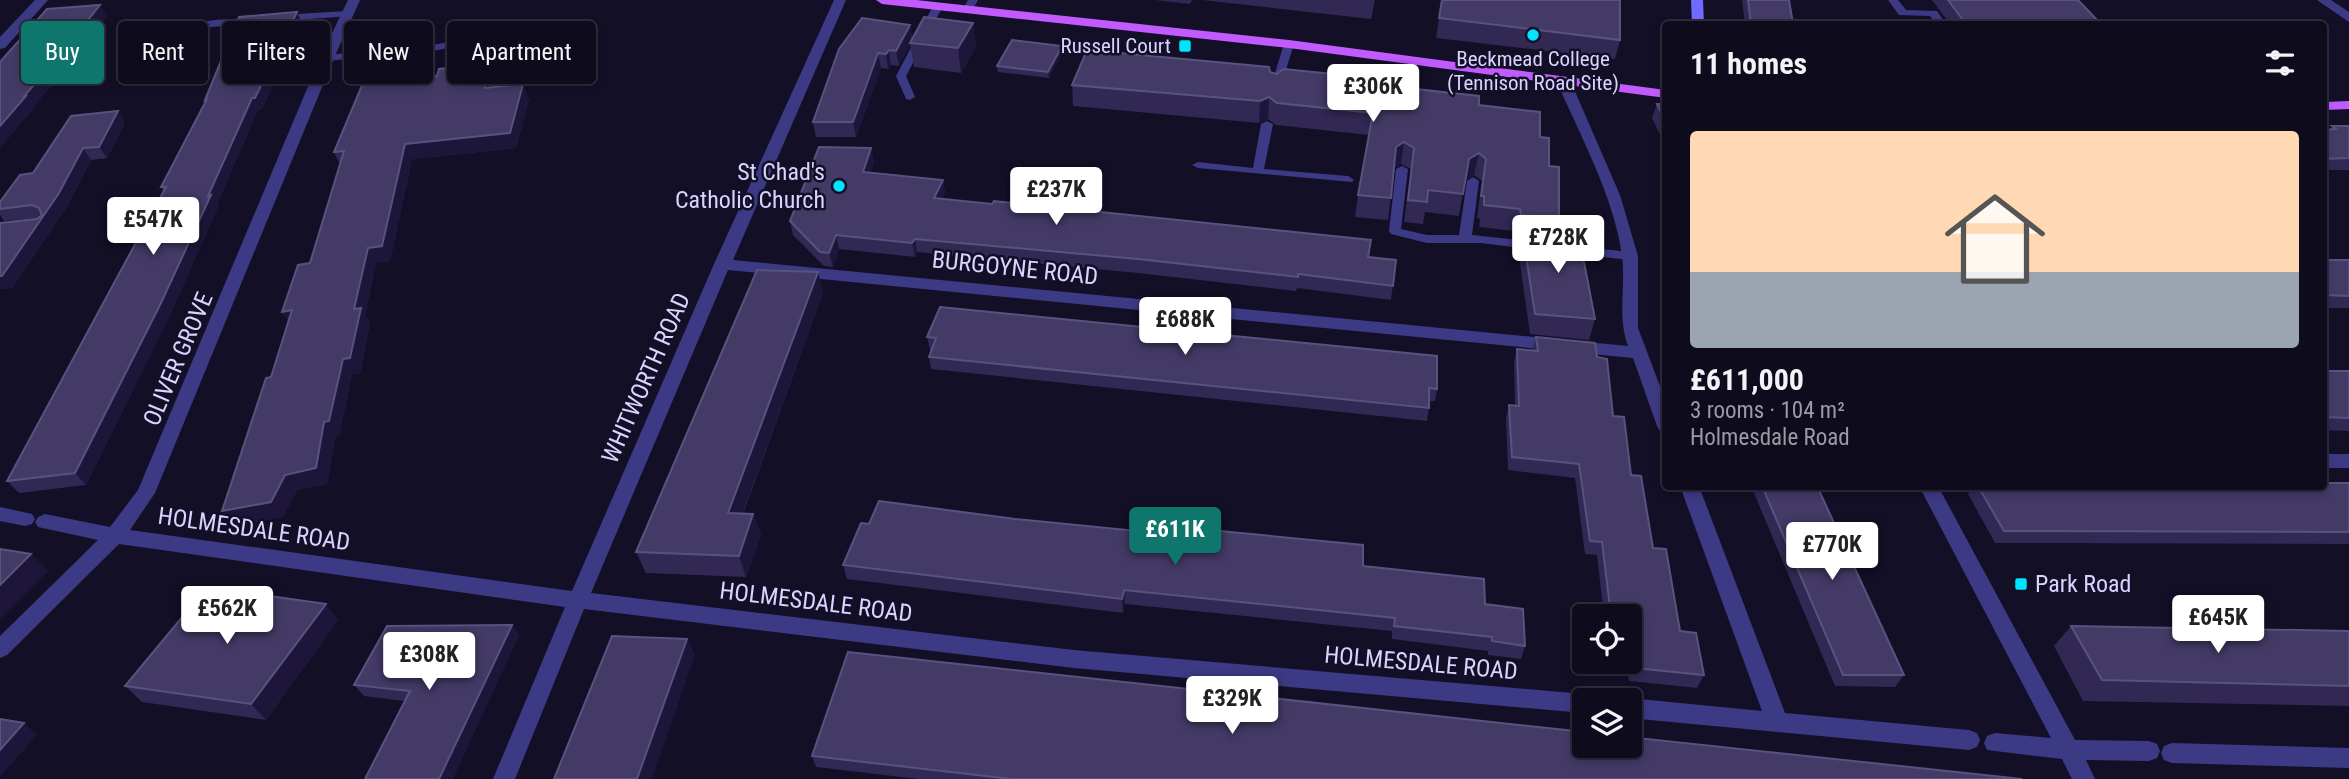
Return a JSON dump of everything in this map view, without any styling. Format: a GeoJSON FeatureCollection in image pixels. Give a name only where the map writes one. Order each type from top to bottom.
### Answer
{"type":"FeatureCollection","features":[{"type":"Feature","properties":{"kind":"main road"},"geometry":{"type":"LineString","coordinates":[[882,0],[922,2],[938,6],[971,5],[1662,93]]}},
{"type":"Feature","properties":{"kind":"main road"},"geometry":{"type":"LineString","coordinates":[[2327,106],[2349,105]]}},
{"type":"Feature","properties":{"kind":"street"},"geometry":{"type":"LineString","coordinates":[[0,45],[42,0]]}},
{"type":"Feature","properties":{"kind":"street","name":"WHITWORTH ROAD"},"geometry":{"type":"LineString","coordinates":[[504,779],[722,264],[840,0]]}},
{"type":"Feature","properties":{"kind":"street"},"geometry":{"type":"LineString","coordinates":[[1696,0],[1698,21]]}},
{"type":"Feature","properties":{"kind":"street"},"geometry":{"type":"LineString","coordinates":[[2323,0],[2349,18]]}},
{"type":"Feature","properties":{"kind":"street","name":"OLIVER GROVE"},"geometry":{"type":"LineString","coordinates":[[330,51],[350,7]]}},
{"type":"Feature","properties":{"kind":"street"},"geometry":{"type":"LineString","coordinates":[[1563,80],[1613,195],[1630,256],[1628,316],[1638,353],[1662,416]]}},
{"type":"Feature","properties":{"kind":"street","name":"OLIVER GROVE"},"geometry":{"type":"LineString","coordinates":[[0,649],[115,536],[146,493],[316,84]]}},
{"type":"Feature","properties":{"kind":"street","name":"BURGOYNE ROAD"},"geometry":{"type":"LineString","coordinates":[[722,264],[1638,353]]}},
{"type":"Feature","properties":{"kind":"street"},"geometry":{"type":"LineString","coordinates":[[2327,461],[2349,461]]}},
{"type":"Feature","properties":{"kind":"street"},"geometry":{"type":"LineString","coordinates":[[1690,490],[1777,722]]}},
{"type":"Feature","properties":{"kind":"street"},"geometry":{"type":"LineString","coordinates":[[1930,490],[2084,779]]}},
{"type":"Feature","properties":{"kind":"street","name":"HOLMESDALE ROAD"},"geometry":{"type":"LineString","coordinates":[[0,514],[115,536],[578,600],[1074,659],[1572,703]]}},
{"type":"Feature","properties":{"kind":"street"},"geometry":{"type":"LineString","coordinates":[[1642,709],[1969,740]]}},
{"type":"Feature","properties":{"kind":"street"},"geometry":{"type":"LineString","coordinates":[[1995,743],[2068,750],[2149,751]]}},
{"type":"Feature","properties":{"kind":"street"},"geometry":{"type":"LineString","coordinates":[[2172,752],[2349,758]]}},
{"type":"Feature","properties":{"kind":"lane"},"geometry":{"type":"LineString","coordinates":[[1893,0],[1903,13],[1933,13],[1939,21]]}},
{"type":"Feature","properties":{"kind":"lane"},"geometry":{"type":"LineString","coordinates":[[910,97],[901,76],[938,6]]}},
{"type":"Feature","properties":{"kind":"lane"},"geometry":{"type":"LineString","coordinates":[[208,25],[350,7]]}},
{"type":"Feature","properties":{"kind":"lane"},"geometry":{"type":"LineString","coordinates":[[1275,90],[1289,44]]}},
{"type":"Feature","properties":{"kind":"lane"},"geometry":{"type":"LineString","coordinates":[[330,58],[447,45]]}},
{"type":"Feature","properties":{"kind":"lane"},"geometry":{"type":"LineString","coordinates":[[1258,172],[1266,124]]}},
{"type":"Feature","properties":{"kind":"lane"},"geometry":{"type":"LineString","coordinates":[[1198,164],[1348,180]]}},
{"type":"Feature","properties":{"kind":"lane"},"geometry":{"type":"LineString","coordinates":[[1402,169],[1395,231],[1427,239],[1465,239],[1630,256]]}},
{"type":"Feature","properties":{"kind":"lane"},"geometry":{"type":"LineString","coordinates":[[1465,239],[1473,181]]}},
{"type":"Feature","properties":{"kind":"building"},"geometry":{"type":"Polygon","coordinates":[[[1442,0],[1620,0],[1620,40],[1439,18],[1442,0]]]}},
{"type":"Feature","properties":{"kind":"building"},"geometry":{"type":"Polygon","coordinates":[[[1748,0],[1789,0],[1792,21],[1751,21],[1748,0]]]}},
{"type":"Feature","properties":{"kind":"building"},"geometry":{"type":"Polygon","coordinates":[[[1948,0],[2078,0],[2098,21],[1964,21],[1948,0]]]}},
{"type":"Feature","properties":{"kind":"building"},"geometry":{"type":"Polygon","coordinates":[[[100,5],[87,21],[36,21],[47,9],[100,5]]]}},
{"type":"Feature","properties":{"kind":"building"},"geometry":{"type":"Polygon","coordinates":[[[297,12],[293,21],[237,21],[239,17],[297,12]]]}},
{"type":"Feature","properties":{"kind":"building"},"geometry":{"type":"Polygon","coordinates":[[[924,17],[973,23],[958,48],[910,43],[924,17]]]}},
{"type":"Feature","properties":{"kind":"building"},"geometry":{"type":"Polygon","coordinates":[[[862,18],[910,25],[896,51],[878,53],[853,122],[813,122],[839,49],[862,18]]]}},
{"type":"Feature","properties":{"kind":"building"},"geometry":{"type":"Polygon","coordinates":[[[21,38],[21,84],[35,84],[0,126],[0,62],[21,38]]]}},
{"type":"Feature","properties":{"kind":"building"},"geometry":{"type":"Polygon","coordinates":[[[1012,40],[1062,46],[1048,72],[997,66],[1012,40]]]}},
{"type":"Feature","properties":{"kind":"building"},"geometry":{"type":"Polygon","coordinates":[[[1087,50],[1269,67],[1270,72],[1276,74],[1284,69],[1362,77],[1361,83],[1479,96],[1479,105],[1540,112],[1540,137],[1549,138],[1549,166],[1559,167],[1559,219],[1521,215],[1520,209],[1484,205],[1484,196],[1481,196],[1486,159],[1479,153],[1469,159],[1463,194],[1428,190],[1427,202],[1408,200],[1414,148],[1404,142],[1396,147],[1391,198],[1358,195],[1373,113],[1277,103],[1269,97],[1260,101],[1072,85],[1087,50]]]}},
{"type":"Feature","properties":{"kind":"building"},"geometry":{"type":"Polygon","coordinates":[[[222,58],[222,84],[262,84],[255,98],[252,98],[160,305],[75,473],[7,481],[166,187],[161,187],[207,99],[205,100],[222,58]]]}},
{"type":"Feature","properties":{"kind":"building"},"geometry":{"type":"Polygon","coordinates":[[[447,68],[447,84],[486,84],[485,88],[523,84],[510,133],[405,144],[382,246],[368,248],[354,309],[361,308],[350,358],[343,359],[329,421],[324,422],[316,468],[285,475],[271,502],[222,511],[266,378],[271,377],[292,310],[282,312],[298,265],[310,263],[344,151],[334,152],[363,84],[433,84],[433,76],[437,76],[439,69],[447,68]]]}},
{"type":"Feature","properties":{"kind":"building"},"geometry":{"type":"Polygon","coordinates":[[[118,111],[99,147],[83,148],[59,193],[0,276],[0,223],[37,219],[42,215],[39,208],[32,205],[0,209],[0,202],[20,175],[33,173],[71,116],[118,111]]]}},
{"type":"Feature","properties":{"kind":"building"},"geometry":{"type":"Polygon","coordinates":[[[2332,126],[2349,126],[2349,158],[2327,159],[2327,130],[2336,129],[2332,126]]]}},
{"type":"Feature","properties":{"kind":"building"},"geometry":{"type":"Polygon","coordinates":[[[819,147],[871,148],[863,172],[943,180],[934,198],[992,204],[994,201],[1371,240],[1368,257],[1396,260],[1393,286],[1298,274],[1298,277],[1138,259],[915,239],[912,243],[836,235],[829,253],[820,252],[790,221],[819,147]]]}},
{"type":"Feature","properties":{"kind":"building"},"geometry":{"type":"Polygon","coordinates":[[[1522,230],[1579,236],[1595,319],[1535,314],[1522,230]]]}},
{"type":"Feature","properties":{"kind":"building"},"geometry":{"type":"Polygon","coordinates":[[[2327,260],[2349,260],[2349,296],[2327,295],[2327,260]]]}},
{"type":"Feature","properties":{"kind":"building"},"geometry":{"type":"Polygon","coordinates":[[[757,270],[818,272],[728,513],[753,514],[739,556],[636,552],[757,270]]]}},
{"type":"Feature","properties":{"kind":"building"},"geometry":{"type":"Polygon","coordinates":[[[940,307],[1437,356],[1437,389],[1429,388],[1429,408],[929,357],[936,338],[927,337],[940,307]]]}},
{"type":"Feature","properties":{"kind":"building"},"geometry":{"type":"Polygon","coordinates":[[[1536,337],[1595,343],[1597,357],[1607,359],[1613,416],[1624,417],[1631,475],[1641,476],[1653,548],[1666,549],[1680,631],[1696,633],[1704,675],[1642,669],[1642,604],[1610,604],[1602,542],[1590,541],[1579,464],[1512,457],[1509,405],[1519,406],[1517,349],[1538,351],[1536,337]]]}},
{"type":"Feature","properties":{"kind":"building"},"geometry":{"type":"Polygon","coordinates":[[[2327,371],[2349,371],[2349,418],[2327,417],[2327,371]]]}},
{"type":"Feature","properties":{"kind":"building"},"geometry":{"type":"Polygon","coordinates":[[[2327,483],[2349,483],[2349,532],[2004,531],[1980,490],[2327,490],[2327,483]]]}},
{"type":"Feature","properties":{"kind":"building"},"geometry":{"type":"Polygon","coordinates":[[[1764,490],[1819,490],[1904,675],[1843,675],[1764,490]]]}},
{"type":"Feature","properties":{"kind":"building"},"geometry":{"type":"Polygon","coordinates":[[[879,501],[1015,519],[1147,532],[1148,524],[1363,545],[1363,566],[1484,579],[1485,604],[1523,609],[1525,646],[1492,641],[1492,637],[1394,626],[1395,618],[1124,590],[1122,599],[843,565],[861,523],[869,524],[879,501]]]}},
{"type":"Feature","properties":{"kind":"building"},"geometry":{"type":"Polygon","coordinates":[[[0,549],[31,554],[0,585],[0,549]]]}},
{"type":"Feature","properties":{"kind":"building"},"geometry":{"type":"Polygon","coordinates":[[[207,587],[326,604],[251,704],[125,686],[207,587]]]}},
{"type":"Feature","properties":{"kind":"building"},"geometry":{"type":"Polygon","coordinates":[[[512,625],[439,779],[365,779],[410,691],[354,685],[387,626],[512,625]]]}},
{"type":"Feature","properties":{"kind":"building"},"geometry":{"type":"Polygon","coordinates":[[[2071,626],[2349,631],[2349,686],[2102,680],[2071,626]]]}},
{"type":"Feature","properties":{"kind":"building"},"geometry":{"type":"Polygon","coordinates":[[[612,636],[687,639],[637,779],[554,779],[612,636]]]}},
{"type":"Feature","properties":{"kind":"building"},"geometry":{"type":"Polygon","coordinates":[[[848,652],[1572,731],[1572,758],[1642,758],[1642,738],[2022,779],[1011,779],[812,756],[848,652]]]}},
{"type":"Feature","properties":{"kind":"building"},"geometry":{"type":"Polygon","coordinates":[[[0,719],[24,723],[0,750],[0,719]]]}},
{"type":"Feature","properties":{"kind":"place","name":"Beckmead College (Tennison Road Site)"},"geometry":{"type":"Point","coordinates":[1533,35]}},
{"type":"Feature","properties":{"kind":"place","name":"Russell Court"},"geometry":{"type":"Point","coordinates":[1185,46]}},
{"type":"Feature","properties":{"kind":"place","name":"St Chad's Catholic Church"},"geometry":{"type":"Point","coordinates":[839,186]}},
{"type":"Feature","properties":{"kind":"place","name":"Park Road"},"geometry":{"type":"Point","coordinates":[2021,584]}}]}
